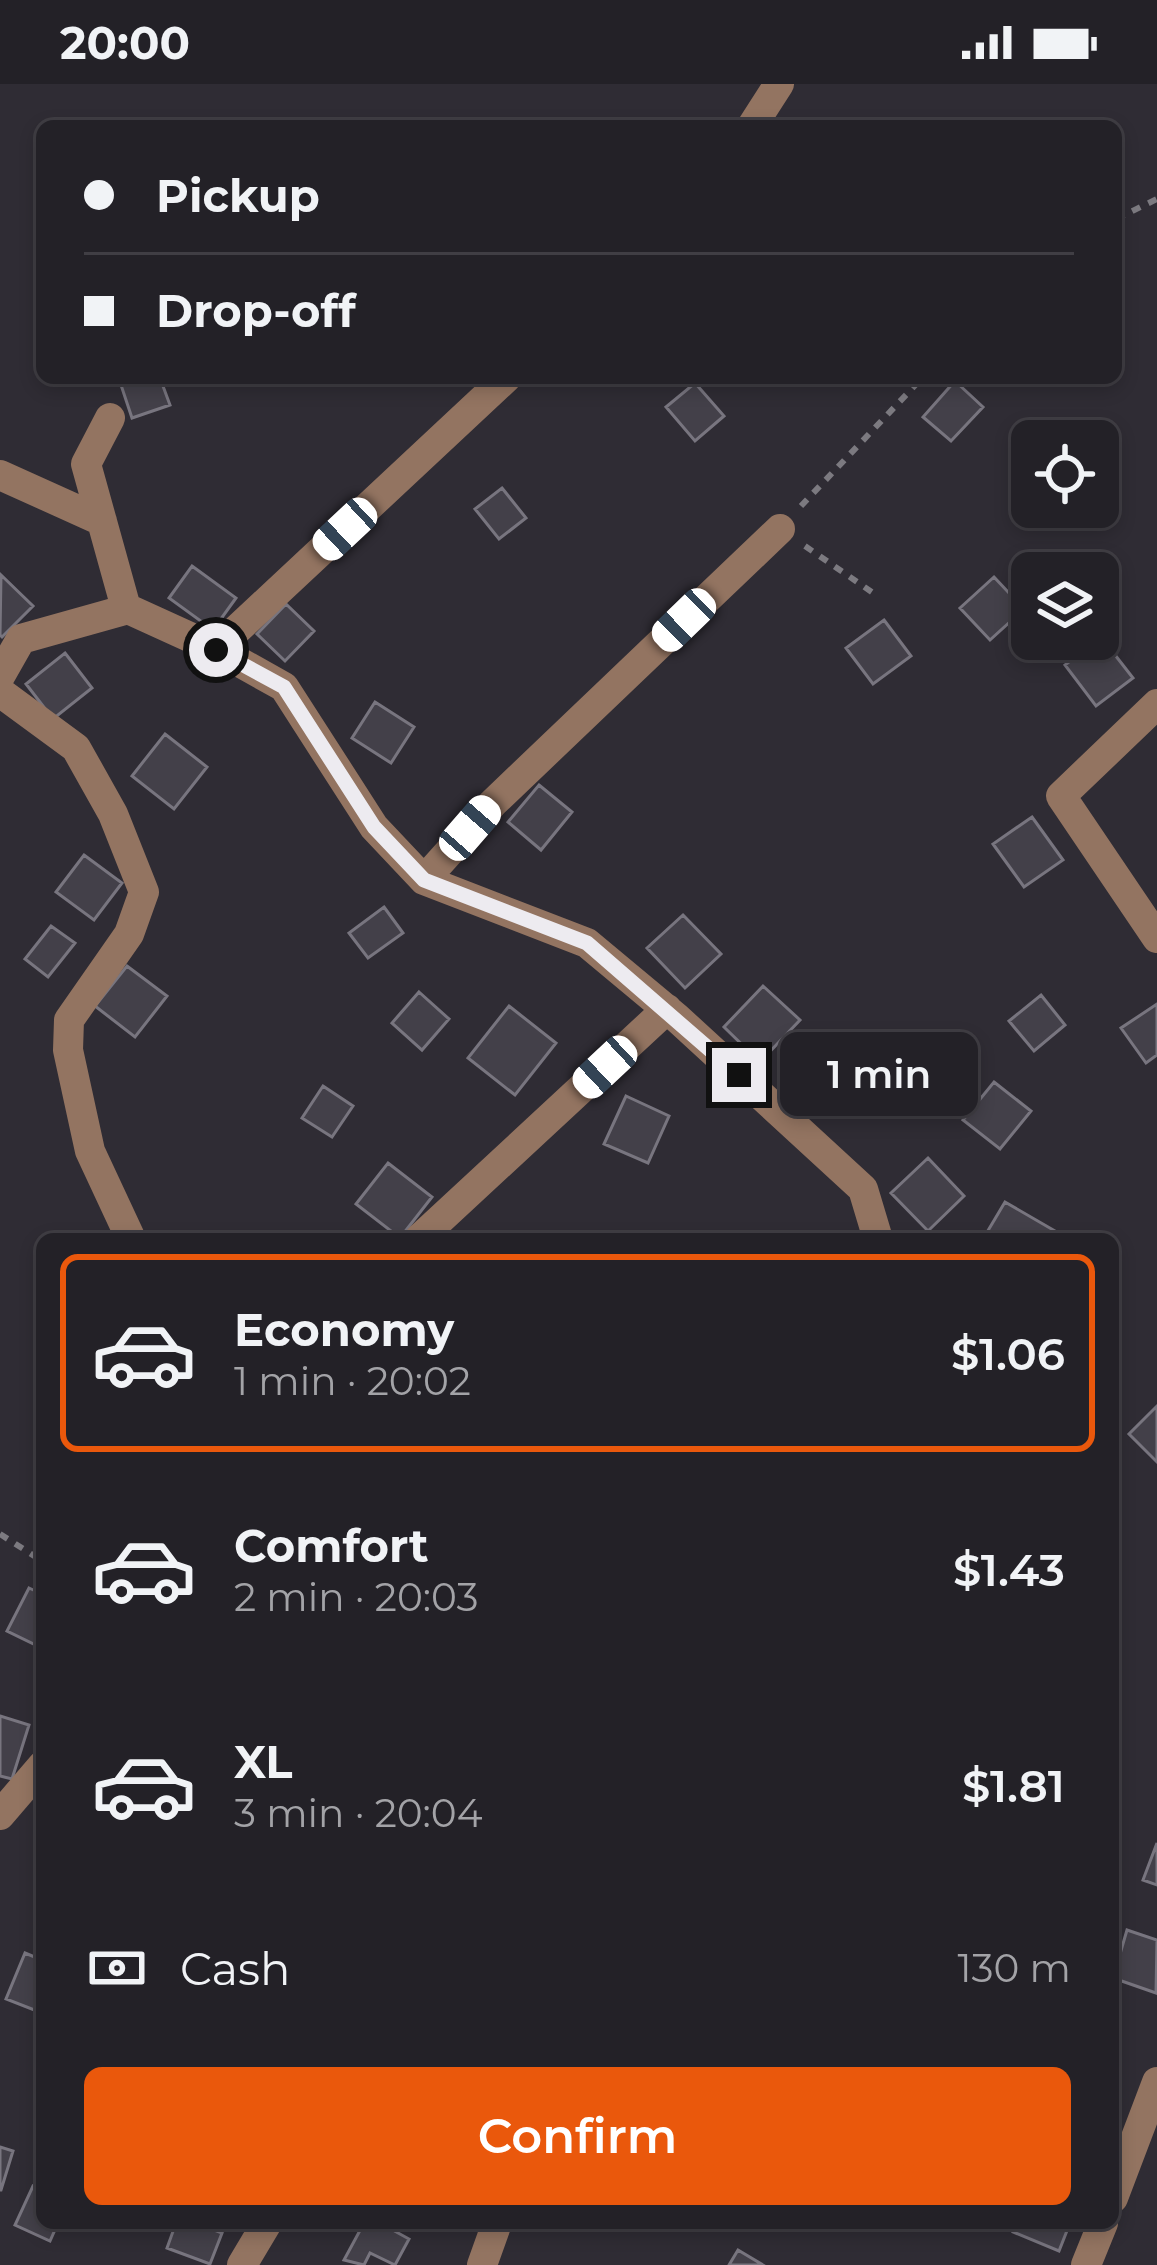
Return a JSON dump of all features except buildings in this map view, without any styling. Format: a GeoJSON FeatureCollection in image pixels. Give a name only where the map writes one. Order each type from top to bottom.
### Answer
{"type":"FeatureCollection","features":[{"type":"Feature","properties":{"kind":"street"},"geometry":{"type":"LineString","coordinates":[[756,120],[778,84]]}},
{"type":"Feature","properties":{"kind":"street"},"geometry":{"type":"LineString","coordinates":[[216,650],[500,384]]}},
{"type":"Feature","properties":{"kind":"street"},"geometry":{"type":"LineString","coordinates":[[110,418],[86,464],[128,609]]}},
{"type":"Feature","properties":{"kind":"street"},"geometry":{"type":"LineString","coordinates":[[0,475],[102,520]]}},
{"type":"Feature","properties":{"kind":"street"},"geometry":{"type":"LineString","coordinates":[[424,880],[493,803],[780,529]]}},
{"type":"Feature","properties":{"kind":"street"},"geometry":{"type":"LineString","coordinates":[[0,676],[21,639],[128,609],[284,687],[374,827],[424,880],[587,943],[667,1009],[863,1189],[876,1233]]}},
{"type":"Feature","properties":{"kind":"street"},"geometry":{"type":"LineString","coordinates":[[0,692],[76,748],[113,814],[144,892],[129,934],[69,1020],[68,1050],[90,1151],[128,1233]]}},
{"type":"Feature","properties":{"kind":"street"},"geometry":{"type":"LineString","coordinates":[[1157,704],[1061,796],[1157,938]]}},
{"type":"Feature","properties":{"kind":"street"},"geometry":{"type":"LineString","coordinates":[[425,1233],[667,1009]]}},
{"type":"Feature","properties":{"kind":"street"},"geometry":{"type":"LineString","coordinates":[[0,1815],[36,1773]]}},
{"type":"Feature","properties":{"kind":"street"},"geometry":{"type":"LineString","coordinates":[[1119,2182],[1157,2082]]}},
{"type":"Feature","properties":{"kind":"street"},"geometry":{"type":"LineString","coordinates":[[242,2265],[263,2229]]}},
{"type":"Feature","properties":{"kind":"street"},"geometry":{"type":"LineString","coordinates":[[482,2265],[495,2229]]}},
{"type":"Feature","properties":{"kind":"street"},"geometry":{"type":"LineString","coordinates":[[1086,2265],[1101,2229]]}},
{"type":"Feature","properties":{"kind":"path"},"geometry":{"type":"LineString","coordinates":[[1122,216],[1157,199]]}},
{"type":"Feature","properties":{"kind":"path"},"geometry":{"type":"LineString","coordinates":[[879,597],[780,529],[916,384]]}},
{"type":"Feature","properties":{"kind":"path"},"geometry":{"type":"LineString","coordinates":[[0,1534],[36,1557]]}},
{"type":"Feature","properties":{"kind":"route"},"geometry":{"type":"LineString","coordinates":[[216,650],[284,687],[374,827],[424,880],[587,943],[739,1075]]}}]}
